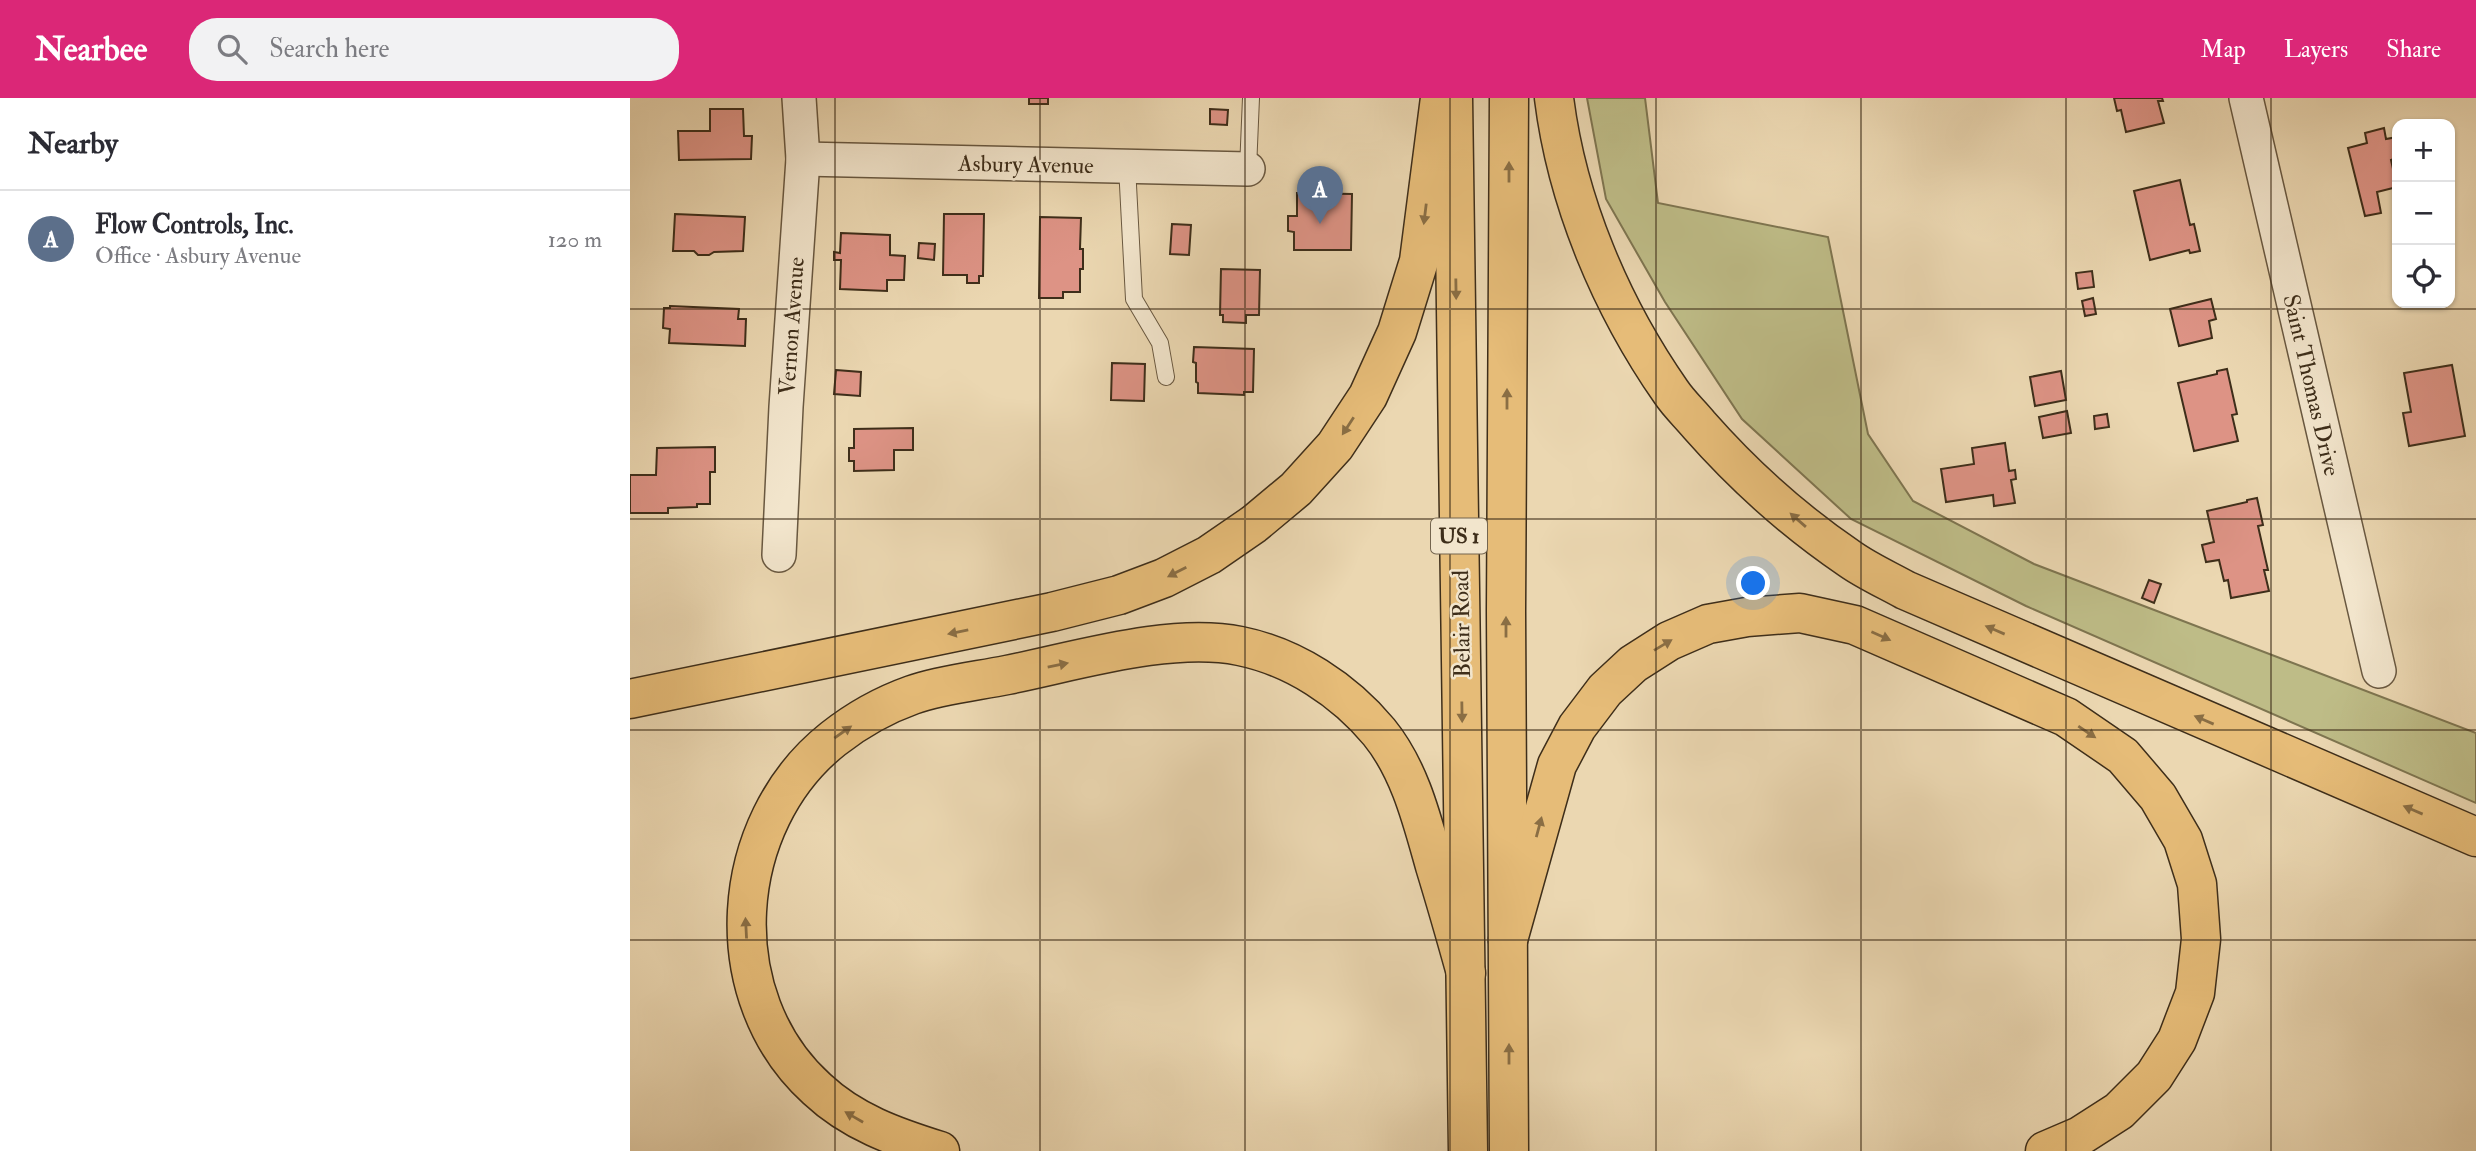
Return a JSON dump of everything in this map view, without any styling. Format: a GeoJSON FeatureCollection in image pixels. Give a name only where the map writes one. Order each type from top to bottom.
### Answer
{"type":"FeatureCollection","features":[{"type":"Feature","properties":{"kind":"highway"},"geometry":{"type":"LineString","coordinates":[[630,699],[1052,612],[1119,595],[1164,578],[1209,555],[1254,523],[1296,489],[1335,446],[1368,396],[1397,332],[1419,261],[1440,98]]}},
{"type":"Feature","properties":{"kind":"highway","name":"Belair Road"},"geometry":{"type":"LineString","coordinates":[[1453,98],[1468,1137]]}},
{"type":"Feature","properties":{"kind":"highway","name":"Belair Road"},"geometry":{"type":"LineString","coordinates":[[1509,98],[1506,597],[1509,1136]]}},
{"type":"Feature","properties":{"kind":"highway"},"geometry":{"type":"LineString","coordinates":[[1554,98],[1558,130],[1582,217],[1607,281],[1639,342],[1673,394],[1720,449],[1805,526],[1852,561],[1905,590],[2476,837]]}},
{"type":"Feature","properties":{"kind":"highway"},"geometry":{"type":"LineString","coordinates":[[1508,940],[1558,765],[1577,727],[1598,699],[1633,664],[1669,641],[1708,624],[1747,617],[1800,613],[1855,625],[2066,717],[2123,756],[2158,797],[2183,840],[2197,884],[2201,940],[2195,993],[2177,1040],[2154,1076],[2119,1111],[2080,1136],[2045,1151]]}},
{"type":"Feature","properties":{"kind":"highway"},"geometry":{"type":"LineString","coordinates":[[940,1151],[869,1125],[840,1109],[814,1087],[790,1059],[771,1029],[758,997],[747,947],[745,905],[752,871],[764,830],[781,798],[804,768],[832,740],[866,716],[914,694],[1154,645],[1195,641],[1240,646],[1265,653],[1316,675],[1380,733],[1402,770],[1419,807],[1466,973]]}},
{"type":"Feature","properties":{"kind":"street","name":"Vernon Avenue"},"geometry":{"type":"LineString","coordinates":[[779,555],[803,159],[799,98]]}},
{"type":"Feature","properties":{"kind":"street","name":"Saint Thomas Drive"},"geometry":{"type":"LineString","coordinates":[[2246,98],[2379,671]]}},
{"type":"Feature","properties":{"kind":"street","name":"Asbury Avenue"},"geometry":{"type":"LineString","coordinates":[[803,159],[1248,169]]}},
{"type":"Feature","properties":{"kind":"lane"},"geometry":{"type":"LineString","coordinates":[[1248,169],[1251,98]]}},
{"type":"Feature","properties":{"kind":"lane"},"geometry":{"type":"LineString","coordinates":[[1127,166],[1134,299],[1160,342],[1166,377]]}},
{"type":"Feature","properties":{"kind":"shaded area"},"geometry":{"type":"Polygon","coordinates":[[[1587,98],[1645,98],[1658,203],[1828,237],[1868,434],[1913,501],[2034,564],[2476,733],[2476,803],[2026,606],[1851,519],[1742,419],[1665,302],[1606,199],[1587,98]]]}},
{"type":"Feature","properties":{"kind":"building"},"geometry":{"type":"Polygon","coordinates":[[[1029,98],[1048,98],[1048,104],[1029,104],[1029,98]]]}},
{"type":"Feature","properties":{"kind":"building"},"geometry":{"type":"Polygon","coordinates":[[[2114,98],[2162,98],[2163,101],[2158,101],[2164,123],[2126,132],[2121,110],[2117,111],[2114,98]]]}},
{"type":"Feature","properties":{"kind":"building"},"geometry":{"type":"Polygon","coordinates":[[[710,109],[743,109],[744,136],[752,136],[751,159],[679,160],[678,131],[710,131],[710,109]]]}},
{"type":"Feature","properties":{"kind":"building"},"geometry":{"type":"Polygon","coordinates":[[[1210,109],[1228,110],[1227,125],[1210,124],[1210,109]]]}},
{"type":"Feature","properties":{"kind":"building"},"geometry":{"type":"Polygon","coordinates":[[[2384,128],[2386,139],[2392,138],[2392,188],[2377,192],[2381,213],[2365,216],[2348,148],[2367,143],[2365,133],[2384,128]]]}},
{"type":"Feature","properties":{"kind":"building"},"geometry":{"type":"Polygon","coordinates":[[[2180,180],[2190,225],[2194,224],[2200,251],[2190,253],[2189,250],[2150,260],[2134,191],[2180,180]]]}},
{"type":"Feature","properties":{"kind":"building"},"geometry":{"type":"Polygon","coordinates":[[[1297,193],[1352,194],[1351,250],[1294,250],[1294,232],[1288,231],[1288,216],[1297,216],[1297,193]]]}},
{"type":"Feature","properties":{"kind":"building"},"geometry":{"type":"Polygon","coordinates":[[[675,214],[745,217],[743,251],[698,255],[694,251],[673,251],[675,214]]]}},
{"type":"Feature","properties":{"kind":"building"},"geometry":{"type":"Polygon","coordinates":[[[944,214],[984,214],[983,276],[979,276],[979,283],[967,283],[967,275],[943,275],[944,214]]]}},
{"type":"Feature","properties":{"kind":"building"},"geometry":{"type":"Polygon","coordinates":[[[1040,217],[1081,218],[1080,249],[1083,249],[1083,269],[1080,269],[1080,292],[1063,292],[1063,298],[1039,298],[1040,217]]]}},
{"type":"Feature","properties":{"kind":"building"},"geometry":{"type":"Polygon","coordinates":[[[1172,224],[1191,225],[1189,255],[1170,254],[1172,224]]]}},
{"type":"Feature","properties":{"kind":"building"},"geometry":{"type":"Polygon","coordinates":[[[841,233],[890,235],[890,255],[905,256],[904,280],[887,280],[887,291],[840,289],[841,260],[834,260],[834,252],[840,253],[841,233]]]}},
{"type":"Feature","properties":{"kind":"building"},"geometry":{"type":"Polygon","coordinates":[[[919,243],[935,244],[934,260],[918,258],[919,243]]]}},
{"type":"Feature","properties":{"kind":"building"},"geometry":{"type":"Polygon","coordinates":[[[1221,269],[1260,270],[1259,315],[1246,315],[1246,323],[1223,322],[1223,315],[1220,315],[1221,269]]]}},
{"type":"Feature","properties":{"kind":"building"},"geometry":{"type":"Polygon","coordinates":[[[2092,271],[2094,287],[2078,289],[2076,273],[2092,271]]]}},
{"type":"Feature","properties":{"kind":"building"},"geometry":{"type":"Polygon","coordinates":[[[2093,298],[2096,314],[2085,316],[2082,301],[2093,298]]]}},
{"type":"Feature","properties":{"kind":"building"},"geometry":{"type":"Polygon","coordinates":[[[2211,299],[2216,319],[2209,321],[2212,338],[2179,346],[2170,309],[2211,299]]]}},
{"type":"Feature","properties":{"kind":"building"},"geometry":{"type":"Polygon","coordinates":[[[664,308],[739,309],[738,319],[746,319],[745,346],[669,343],[670,329],[663,328],[664,308]]]}},
{"type":"Feature","properties":{"kind":"building"},"geometry":{"type":"Polygon","coordinates":[[[1194,347],[1254,349],[1253,392],[1244,392],[1244,395],[1198,393],[1196,363],[1193,362],[1194,347]]]}},
{"type":"Feature","properties":{"kind":"building"},"geometry":{"type":"Polygon","coordinates":[[[1112,363],[1145,364],[1144,401],[1111,400],[1112,363]]]}},
{"type":"Feature","properties":{"kind":"building"},"geometry":{"type":"Polygon","coordinates":[[[2452,365],[2465,436],[2409,446],[2403,413],[2411,412],[2404,373],[2452,365]]]}},
{"type":"Feature","properties":{"kind":"building"},"geometry":{"type":"Polygon","coordinates":[[[2227,369],[2237,414],[2232,415],[2238,441],[2194,451],[2178,383],[2227,369]]]}},
{"type":"Feature","properties":{"kind":"building"},"geometry":{"type":"Polygon","coordinates":[[[836,370],[861,372],[860,396],[834,394],[836,370]]]}},
{"type":"Feature","properties":{"kind":"building"},"geometry":{"type":"Polygon","coordinates":[[[2061,371],[2066,400],[2035,406],[2030,377],[2061,371]]]}},
{"type":"Feature","properties":{"kind":"building"},"geometry":{"type":"Polygon","coordinates":[[[2067,411],[2071,433],[2043,438],[2039,417],[2067,411]]]}},
{"type":"Feature","properties":{"kind":"building"},"geometry":{"type":"Polygon","coordinates":[[[2107,414],[2109,427],[2095,429],[2094,416],[2107,414]]]}},
{"type":"Feature","properties":{"kind":"building"},"geometry":{"type":"Polygon","coordinates":[[[913,428],[913,450],[894,450],[894,470],[854,471],[854,461],[849,461],[849,448],[854,448],[854,429],[913,428]]]}},
{"type":"Feature","properties":{"kind":"building"},"geometry":{"type":"Polygon","coordinates":[[[2005,443],[2009,471],[2015,470],[2016,479],[2011,480],[2015,503],[1994,506],[1993,495],[1946,502],[1941,469],[1974,464],[1972,448],[2005,443]]]}},
{"type":"Feature","properties":{"kind":"building"},"geometry":{"type":"Polygon","coordinates":[[[715,447],[715,472],[710,472],[710,504],[668,508],[668,513],[630,513],[630,475],[656,475],[657,448],[715,447]]]}},
{"type":"Feature","properties":{"kind":"building"},"geometry":{"type":"Polygon","coordinates":[[[2257,498],[2263,525],[2258,526],[2268,570],[2264,570],[2269,591],[2231,598],[2228,580],[2224,581],[2219,560],[2206,562],[2202,545],[2214,542],[2207,511],[2257,498]]]}},
{"type":"Feature","properties":{"kind":"building"},"geometry":{"type":"Polygon","coordinates":[[[2149,580],[2161,584],[2154,603],[2142,598],[2149,580]]]}},
{"type":"Feature","properties":{"kind":"place","name":"Flow Controls, Inc."},"geometry":{"type":"Point","coordinates":[1320,224]}}]}
